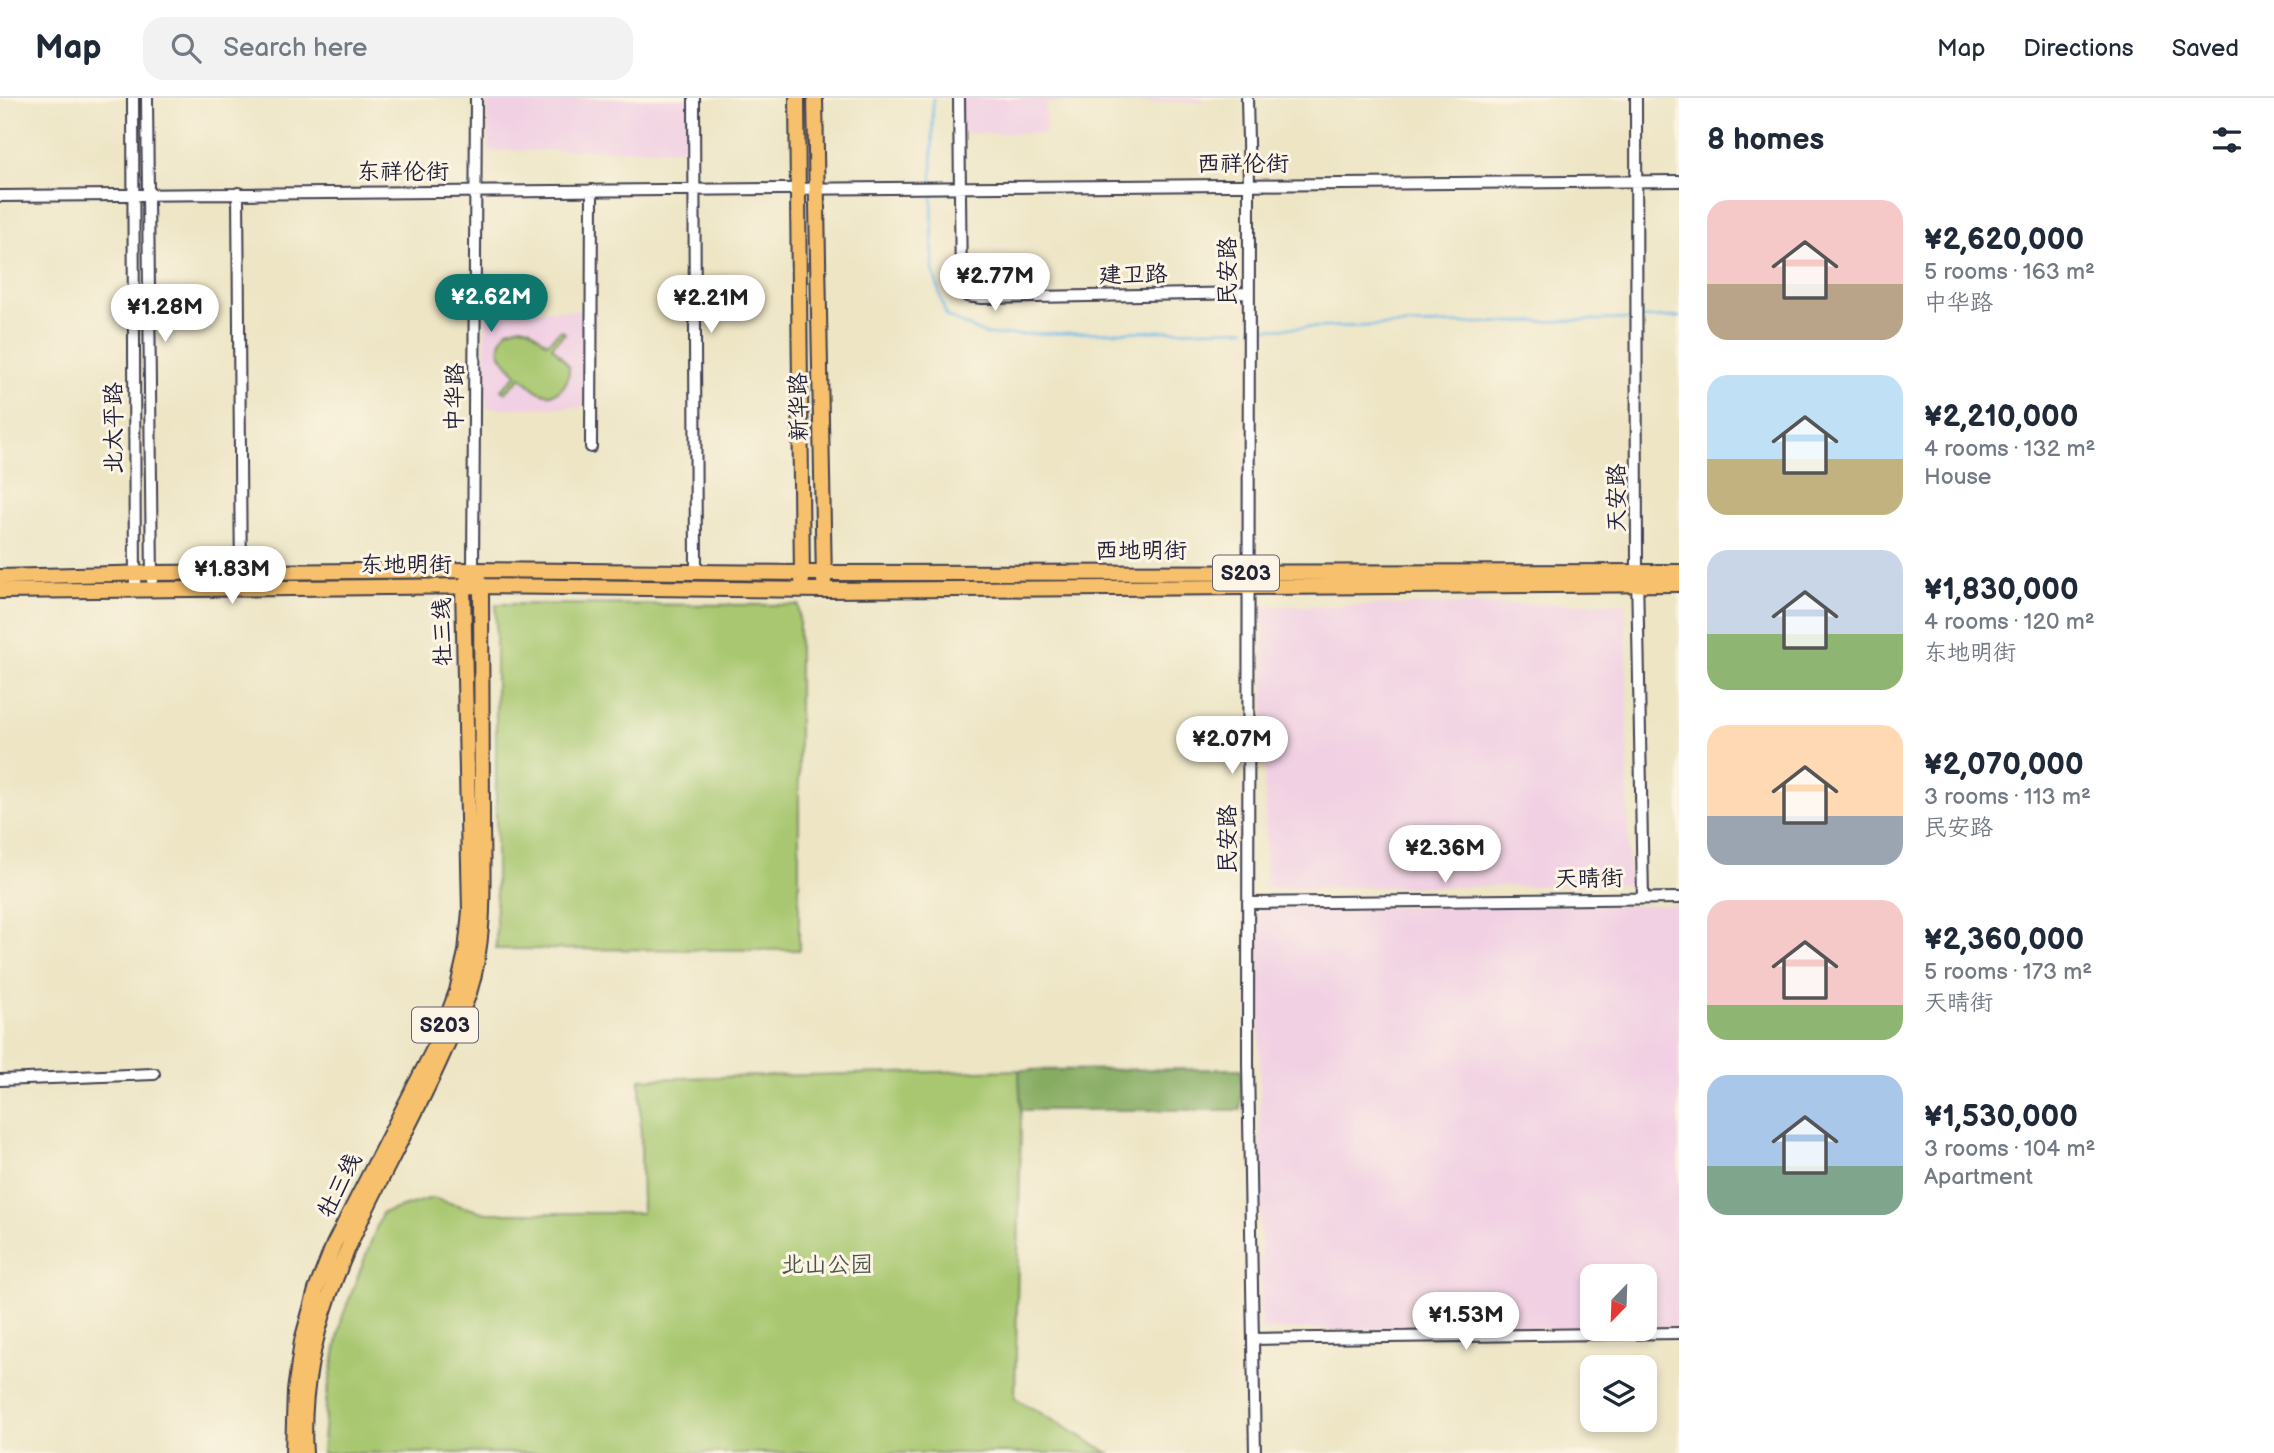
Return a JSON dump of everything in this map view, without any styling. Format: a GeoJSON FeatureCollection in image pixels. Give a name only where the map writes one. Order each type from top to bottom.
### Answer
{"type":"FeatureCollection","features":[{"type":"Feature","properties":{"kind":"main road"},"geometry":{"type":"LineString","coordinates":[[797,98],[807,187],[813,590]]}},
{"type":"Feature","properties":{"kind":"main road","name":"新华路"},"geometry":{"type":"LineString","coordinates":[[813,590],[807,187],[815,98]]}},
{"type":"Feature","properties":{"kind":"main road","name":"东地明街"},"geometry":{"type":"LineString","coordinates":[[0,577],[473,570],[813,573]]}},
{"type":"Feature","properties":{"kind":"main road","name":"牡三线"},"geometry":{"type":"LineString","coordinates":[[293,1453],[295,1391],[302,1341],[316,1290],[334,1244],[440,1037],[457,991],[466,952],[470,911],[463,586],[473,570]]}},
{"type":"Feature","properties":{"kind":"main road","name":"牡三线"},"geometry":{"type":"LineString","coordinates":[[304,1453],[306,1393],[329,1294],[346,1250],[438,1066],[468,995],[479,956],[482,852],[481,586],[473,570]]}},
{"type":"Feature","properties":{"kind":"main road","name":"西地明街"},"geometry":{"type":"LineString","coordinates":[[813,590],[1247,580],[1638,578],[1679,572]]}},
{"type":"Feature","properties":{"kind":"main road","name":"西地明街"},"geometry":{"type":"LineString","coordinates":[[813,573],[1247,580]]}},
{"type":"Feature","properties":{"kind":"main road","name":"西地明街"},"geometry":{"type":"LineString","coordinates":[[1638,578],[1679,584]]}},
{"type":"Feature","properties":{"kind":"main road","name":"东地明街"},"geometry":{"type":"LineString","coordinates":[[0,591],[463,586],[813,590]]}},
{"type":"Feature","properties":{"kind":"street","name":"北太平路"},"geometry":{"type":"LineString","coordinates":[[133,98],[135,591]]}},
{"type":"Feature","properties":{"kind":"street","name":"北太平路"},"geometry":{"type":"LineString","coordinates":[[147,98],[152,590]]}},
{"type":"Feature","properties":{"kind":"street","name":"中华路"},"geometry":{"type":"LineString","coordinates":[[473,570],[476,98]]}},
{"type":"Feature","properties":{"kind":"street"},"geometry":{"type":"LineString","coordinates":[[694,98],[696,572]]}},
{"type":"Feature","properties":{"kind":"street","name":"建卫路"},"geometry":{"type":"LineString","coordinates":[[959,98],[961,289],[967,296],[982,298],[1248,293]]}},
{"type":"Feature","properties":{"kind":"street","name":"民安路"},"geometry":{"type":"LineString","coordinates":[[1247,98],[1248,1064],[1255,1453]]}},
{"type":"Feature","properties":{"kind":"street","name":"天安路"},"geometry":{"type":"LineString","coordinates":[[1636,98],[1638,578],[1643,898]]}},
{"type":"Feature","properties":{"kind":"street","name":"西祥伦街"},"geometry":{"type":"LineString","coordinates":[[807,187],[1679,181]]}},
{"type":"Feature","properties":{"kind":"street","name":"东祥伦街"},"geometry":{"type":"LineString","coordinates":[[0,196],[807,187]]}},
{"type":"Feature","properties":{"kind":"street"},"geometry":{"type":"LineString","coordinates":[[591,447],[592,190]]}},
{"type":"Feature","properties":{"kind":"street"},"geometry":{"type":"LineString","coordinates":[[238,193],[241,588]]}},
{"type":"Feature","properties":{"kind":"street","name":"天晴街"},"geometry":{"type":"LineString","coordinates":[[1248,903],[1679,898]]}},
{"type":"Feature","properties":{"kind":"street"},"geometry":{"type":"LineString","coordinates":[[0,1080],[154,1074]]}},
{"type":"Feature","properties":{"kind":"street"},"geometry":{"type":"LineString","coordinates":[[1253,1339],[1679,1332]]}},
{"type":"Feature","properties":{"kind":"shaded area"},"geometry":{"type":"Polygon","coordinates":[[[487,98],[689,98],[689,149],[488,151],[487,98]]]}},
{"type":"Feature","properties":{"kind":"shaded area"},"geometry":{"type":"Polygon","coordinates":[[[960,98],[1203,98],[1203,102],[1046,103],[1046,133],[961,134],[960,98]]]}},
{"type":"Feature","properties":{"kind":"shaded area"},"geometry":{"type":"Polygon","coordinates":[[[585,310],[586,407],[486,408],[485,311],[585,310]]]}},
{"type":"Feature","properties":{"kind":"shaded area"},"geometry":{"type":"Polygon","coordinates":[[[1626,603],[1629,885],[1266,888],[1263,606],[1626,603]]]}},
{"type":"Feature","properties":{"kind":"shaded area"},"geometry":{"type":"Polygon","coordinates":[[[1679,905],[1679,1327],[1657,1327],[1657,1264],[1580,1264],[1580,1328],[1261,1330],[1259,908],[1679,905]]]}},
{"type":"Feature","properties":{"kind":"green space"},"geometry":{"type":"Polygon","coordinates":[[[521,326],[529,328],[547,343],[561,330],[565,333],[552,346],[569,366],[568,378],[558,392],[540,392],[521,377],[505,393],[501,390],[517,374],[503,359],[500,343],[507,330],[521,326]]]}},
{"type":"Feature","properties":{"kind":"green space"},"geometry":{"type":"Polygon","coordinates":[[[496,604],[799,605],[799,950],[496,949],[496,604]]]}},
{"type":"Feature","properties":{"kind":"green space"},"geometry":{"type":"Polygon","coordinates":[[[1241,1069],[1241,1110],[1021,1110],[1019,1070],[1241,1069]]]}},
{"type":"Feature","properties":{"kind":"green space","name":"北山公园"},"geometry":{"type":"Polygon","coordinates":[[[1019,1070],[1021,1122],[1015,1398],[1109,1453],[322,1453],[327,1395],[342,1318],[382,1213],[432,1198],[486,1213],[642,1213],[640,1079],[1019,1070]]]}},
{"type":"Feature","properties":{"kind":"waterway"},"geometry":{"type":"LineString","coordinates":[[932,184],[933,98]]}},
{"type":"Feature","properties":{"kind":"waterway"},"geometry":{"type":"LineString","coordinates":[[932,191],[933,270],[946,316],[987,335],[1245,329]]}},
{"type":"Feature","properties":{"kind":"waterway"},"geometry":{"type":"LineString","coordinates":[[1640,318],[1679,317]]}},
{"type":"Feature","properties":{"kind":"waterway"},"geometry":{"type":"LineString","coordinates":[[1252,329],[1634,319]]}}]}
